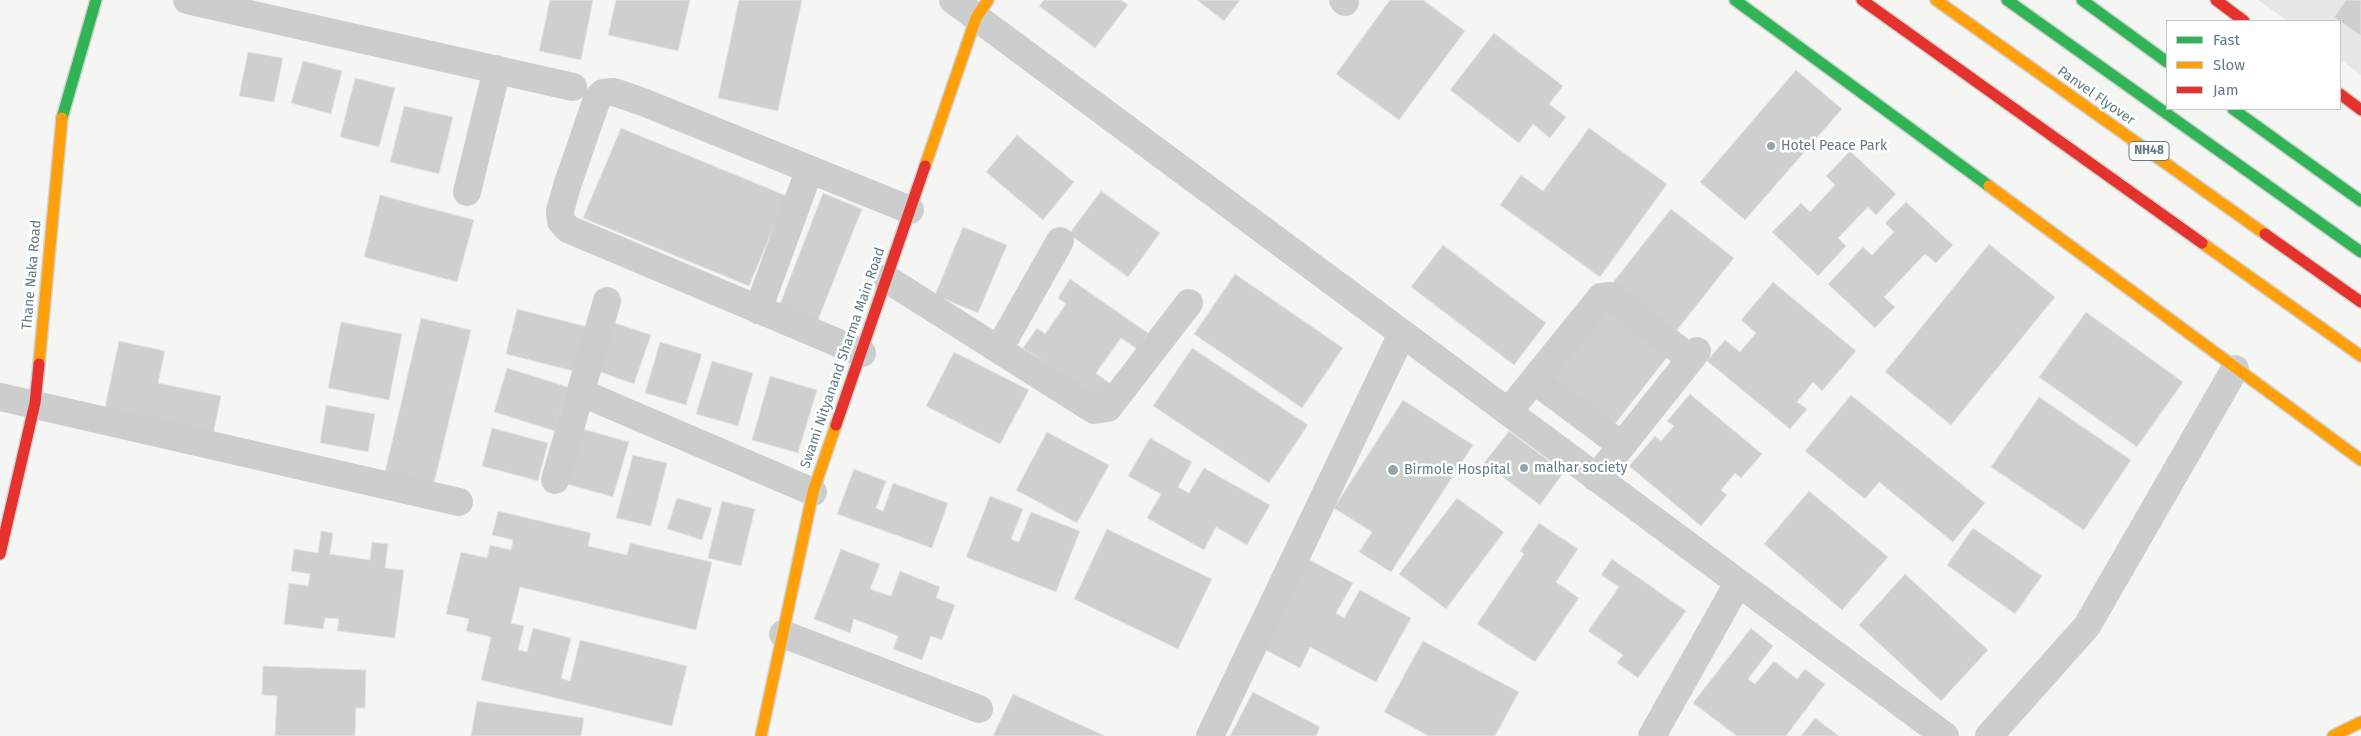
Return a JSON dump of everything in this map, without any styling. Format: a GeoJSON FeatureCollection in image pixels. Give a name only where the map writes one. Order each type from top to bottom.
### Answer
{"type":"FeatureCollection","features":[{"type":"Feature","properties":{"kind":"main road","name":"Thane Naka Road"},"geometry":{"type":"LineString","coordinates":[[0,554],[34,403],[62,114],[96,0]]}},
{"type":"Feature","properties":{"kind":"main road"},"geometry":{"type":"LineString","coordinates":[[1735,0],[2361,460]]}},
{"type":"Feature","properties":{"kind":"main road"},"geometry":{"type":"LineString","coordinates":[[1862,0],[2361,356]]}},
{"type":"Feature","properties":{"kind":"main road","name":"Panvel Flyover"},"geometry":{"type":"LineString","coordinates":[[1936,0],[2361,302]]}},
{"type":"Feature","properties":{"kind":"main road","name":"Panvel Flyover"},"geometry":{"type":"LineString","coordinates":[[2007,0],[2361,252]]}},
{"type":"Feature","properties":{"kind":"main road"},"geometry":{"type":"LineString","coordinates":[[2082,0],[2166,61]]}},
{"type":"Feature","properties":{"kind":"main road"},"geometry":{"type":"LineString","coordinates":[[2216,0],[2243,20]]}},
{"type":"Feature","properties":{"kind":"main road","name":"Swami Nityanand Sharma Main Road"},"geometry":{"type":"LineString","coordinates":[[761,736],[812,492],[982,9]]}},
{"type":"Feature","properties":{"kind":"main road"},"geometry":{"type":"LineString","coordinates":[[2341,95],[2361,110]]}},
{"type":"Feature","properties":{"kind":"main road"},"geometry":{"type":"LineString","coordinates":[[2234,110],[2361,201]]}},
{"type":"Feature","properties":{"kind":"main road"},"geometry":{"type":"LineString","coordinates":[[2333,736],[2361,722]]}},
{"type":"Feature","properties":{"kind":"street"},"geometry":{"type":"LineString","coordinates":[[186,0],[573,86]]}},
{"type":"Feature","properties":{"kind":"street"},"geometry":{"type":"LineString","coordinates":[[953,0],[982,9],[1402,334],[1946,736]]}},
{"type":"Feature","properties":{"kind":"street"},"geometry":{"type":"LineString","coordinates":[[467,192],[497,69]]}},
{"type":"Feature","properties":{"kind":"street"},"geometry":{"type":"LineString","coordinates":[[862,353],[568,229],[561,221],[560,211],[567,186],[597,99],[603,93],[624,95],[910,210]]}},
{"type":"Feature","properties":{"kind":"street"},"geometry":{"type":"LineString","coordinates":[[758,310],[809,171]]}},
{"type":"Feature","properties":{"kind":"street"},"geometry":{"type":"LineString","coordinates":[[999,349],[1060,241]]}},
{"type":"Feature","properties":{"kind":"street"},"geometry":{"type":"LineString","coordinates":[[887,279],[1094,410],[1108,408],[1189,303]]}},
{"type":"Feature","properties":{"kind":"street"},"geometry":{"type":"LineString","coordinates":[[1508,412],[1601,296],[1610,296],[1694,355],[1596,478]]}},
{"type":"Feature","properties":{"kind":"street"},"geometry":{"type":"LineString","coordinates":[[555,480],[582,393],[607,301]]}},
{"type":"Feature","properties":{"kind":"street"},"geometry":{"type":"LineString","coordinates":[[1210,736],[1402,334]]}},
{"type":"Feature","properties":{"kind":"street"},"geometry":{"type":"LineString","coordinates":[[1989,736],[2087,626],[2235,369]]}},
{"type":"Feature","properties":{"kind":"street"},"geometry":{"type":"LineString","coordinates":[[1534,380],[1621,445]]}},
{"type":"Feature","properties":{"kind":"street"},"geometry":{"type":"LineString","coordinates":[[582,393],[812,492]]}},
{"type":"Feature","properties":{"kind":"street"},"geometry":{"type":"LineString","coordinates":[[0,397],[34,403],[458,502]]}},
{"type":"Feature","properties":{"kind":"street"},"geometry":{"type":"LineString","coordinates":[[1652,736],[1738,583]]}},
{"type":"Feature","properties":{"kind":"street"},"geometry":{"type":"LineString","coordinates":[[783,634],[979,709]]}},
{"type":"Feature","properties":{"kind":"shaded area"},"geometry":{"type":"Polygon","coordinates":[[[2258,0],[2361,0],[2361,75],[2341,60],[2341,20],[2287,20],[2258,0]]]}},
{"type":"Feature","properties":{"kind":"building"},"geometry":{"type":"Polygon","coordinates":[[[550,0],[593,0],[581,60],[539,51],[550,0]]]}},
{"type":"Feature","properties":{"kind":"building"},"geometry":{"type":"Polygon","coordinates":[[[616,0],[690,0],[678,51],[608,35],[616,0]]]}},
{"type":"Feature","properties":{"kind":"building"},"geometry":{"type":"Polygon","coordinates":[[[739,0],[802,0],[778,111],[718,98],[739,0]]]}},
{"type":"Feature","properties":{"kind":"building"},"geometry":{"type":"Polygon","coordinates":[[[1044,0],[1121,0],[1128,5],[1095,48],[1039,6],[1044,0]]]}},
{"type":"Feature","properties":{"kind":"building"},"geometry":{"type":"Polygon","coordinates":[[[1197,0],[1240,0],[1224,21],[1197,0]]]}},
{"type":"Feature","properties":{"kind":"building"},"geometry":{"type":"Polygon","coordinates":[[[1390,0],[1423,0],[1465,31],[1399,120],[1336,74],[1390,0]]]}},
{"type":"Feature","properties":{"kind":"building"},"geometry":{"type":"Polygon","coordinates":[[[2346,0],[2361,0],[2361,36],[2341,22],[2341,20],[2334,17],[2346,0]]]}},
{"type":"Feature","properties":{"kind":"building"},"geometry":{"type":"Polygon","coordinates":[[[1494,33],[1563,86],[1549,104],[1566,117],[1550,138],[1533,124],[1519,143],[1450,90],[1494,33]]]}},
{"type":"Feature","properties":{"kind":"building"},"geometry":{"type":"Polygon","coordinates":[[[248,52],[283,58],[274,102],[239,96],[248,52]]]}},
{"type":"Feature","properties":{"kind":"building"},"geometry":{"type":"Polygon","coordinates":[[[303,61],[342,71],[331,114],[291,103],[303,61]]]}},
{"type":"Feature","properties":{"kind":"building","name":"Hotel Peace Park"},"geometry":{"type":"Polygon","coordinates":[[[1796,70],[1842,109],[1745,220],[1700,182],[1796,70]]]}},
{"type":"Feature","properties":{"kind":"building"},"geometry":{"type":"Polygon","coordinates":[[[355,78],[395,88],[379,147],[340,137],[355,78]]]}},
{"type":"Feature","properties":{"kind":"building"},"geometry":{"type":"Polygon","coordinates":[[[404,106],[453,117],[439,174],[390,162],[404,106]]]}},
{"type":"Feature","properties":{"kind":"building"},"geometry":{"type":"Polygon","coordinates":[[[621,128],[787,196],[749,286],[583,218],[621,128]]]}},
{"type":"Feature","properties":{"kind":"building"},"geometry":{"type":"Polygon","coordinates":[[[1589,128],[1667,184],[1600,277],[1500,205],[1521,175],[1543,191],[1589,128]]]}},
{"type":"Feature","properties":{"kind":"building"},"geometry":{"type":"Polygon","coordinates":[[[1017,135],[1074,182],[1043,220],[986,172],[1017,135]]]}},
{"type":"Feature","properties":{"kind":"building"},"geometry":{"type":"Polygon","coordinates":[[[1850,151],[1896,194],[1876,215],[1868,207],[1838,238],[1846,246],[1818,276],[1772,232],[1801,203],[1810,212],[1835,185],[1826,176],[1850,151]]]}},
{"type":"Feature","properties":{"kind":"building"},"geometry":{"type":"Polygon","coordinates":[[[1101,191],[1160,233],[1128,277],[1069,234],[1101,191]]]}},
{"type":"Feature","properties":{"kind":"building"},"geometry":{"type":"Polygon","coordinates":[[[823,193],[862,209],[818,320],[780,304],[823,193]]]}},
{"type":"Feature","properties":{"kind":"building"},"geometry":{"type":"Polygon","coordinates":[[[380,195],[474,220],[457,282],[364,257],[380,195]]]}},
{"type":"Feature","properties":{"kind":"building"},"geometry":{"type":"Polygon","coordinates":[[[1906,202],[1953,245],[1936,263],[1925,254],[1884,297],[1895,307],[1875,328],[1828,284],[1863,247],[1872,255],[1894,232],[1885,223],[1906,202]]]}},
{"type":"Feature","properties":{"kind":"building"},"geometry":{"type":"Polygon","coordinates":[[[1671,209],[1734,258],[1673,335],[1610,286],[1671,209]]]}},
{"type":"Feature","properties":{"kind":"building"},"geometry":{"type":"Polygon","coordinates":[[[963,227],[1007,245],[978,313],[935,295],[963,227]]]}},
{"type":"Feature","properties":{"kind":"building"},"geometry":{"type":"Polygon","coordinates":[[[1989,244],[2055,297],[1951,425],[1885,372],[1989,244]]]}},
{"type":"Feature","properties":{"kind":"building"},"geometry":{"type":"Polygon","coordinates":[[[1443,245],[1546,323],[1514,365],[1411,287],[1443,245]]]}},
{"type":"Feature","properties":{"kind":"building"},"geometry":{"type":"Polygon","coordinates":[[[1235,274],[1343,348],[1302,408],[1194,334],[1235,274]]]}},
{"type":"Feature","properties":{"kind":"building"},"geometry":{"type":"Polygon","coordinates":[[[1070,279],[1148,333],[1137,349],[1121,338],[1096,373],[1112,385],[1101,401],[1023,348],[1037,328],[1045,334],[1066,304],[1058,298],[1070,279]]]}},
{"type":"Feature","properties":{"kind":"building"},"geometry":{"type":"Polygon","coordinates":[[[1773,282],[1856,351],[1822,391],[1813,382],[1797,402],[1807,409],[1790,429],[1707,361],[1725,340],[1740,352],[1756,333],[1741,320],[1773,282]]]}},
{"type":"Feature","properties":{"kind":"building"},"geometry":{"type":"Polygon","coordinates":[[[1607,301],[1672,351],[1611,429],[1546,379],[1607,301]]]}},
{"type":"Feature","properties":{"kind":"building"},"geometry":{"type":"Polygon","coordinates":[[[517,309],[588,327],[577,372],[506,354],[517,309]]]}},
{"type":"Feature","properties":{"kind":"building"},"geometry":{"type":"Polygon","coordinates":[[[2086,312],[2183,382],[2137,447],[2039,377],[2086,312]]]}},
{"type":"Feature","properties":{"kind":"building"},"geometry":{"type":"Polygon","coordinates":[[[421,318],[471,330],[434,483],[385,472],[421,318]]]}},
{"type":"Feature","properties":{"kind":"building"},"geometry":{"type":"Polygon","coordinates":[[[341,322],[402,334],[389,400],[328,388],[341,322]]]}},
{"type":"Feature","properties":{"kind":"building"},"geometry":{"type":"Polygon","coordinates":[[[612,322],[651,335],[634,384],[595,370],[612,322]]]}},
{"type":"Feature","properties":{"kind":"building"},"geometry":{"type":"Polygon","coordinates":[[[119,341],[165,351],[158,383],[221,396],[213,435],[104,412],[119,341]]]}},
{"type":"Feature","properties":{"kind":"building"},"geometry":{"type":"Polygon","coordinates":[[[660,342],[702,354],[686,405],[645,393],[660,342]]]}},
{"type":"Feature","properties":{"kind":"building"},"geometry":{"type":"Polygon","coordinates":[[[1192,348],[1308,425],[1269,483],[1153,406],[1192,348]]]}},
{"type":"Feature","properties":{"kind":"building"},"geometry":{"type":"Polygon","coordinates":[[[954,352],[1029,390],[1000,444],[926,406],[954,352]]]}},
{"type":"Feature","properties":{"kind":"building"},"geometry":{"type":"Polygon","coordinates":[[[712,361],[753,373],[738,426],[696,414],[712,361]]]}},
{"type":"Feature","properties":{"kind":"building"},"geometry":{"type":"Polygon","coordinates":[[[507,368],[568,387],[555,431],[494,412],[507,368]]]}},
{"type":"Feature","properties":{"kind":"building"},"geometry":{"type":"Polygon","coordinates":[[[770,376],[817,390],[798,453],[752,440],[770,376]]]}},
{"type":"Feature","properties":{"kind":"building"},"geometry":{"type":"Polygon","coordinates":[[[1690,394],[1762,454],[1741,478],[1735,473],[1721,490],[1727,495],[1701,526],[1629,466],[1655,436],[1661,441],[1674,426],[1667,421],[1690,394]]]}},
{"type":"Feature","properties":{"kind":"building"},"geometry":{"type":"Polygon","coordinates":[[[1851,395],[1985,503],[1953,542],[1879,482],[1865,499],[1805,451],[1851,395]]]}},
{"type":"Feature","properties":{"kind":"building"},"geometry":{"type":"Polygon","coordinates":[[[2039,397],[2131,460],[2084,530],[1991,467],[2039,397]]]}},
{"type":"Feature","properties":{"kind":"building"},"geometry":{"type":"Polygon","coordinates":[[[1403,400],[1473,445],[1391,572],[1359,552],[1372,532],[1334,508],[1403,400]]]}},
{"type":"Feature","properties":{"kind":"building"},"geometry":{"type":"Polygon","coordinates":[[[326,405],[375,414],[368,452],[320,443],[326,405]]]}},
{"type":"Feature","properties":{"kind":"building"},"geometry":{"type":"Polygon","coordinates":[[[492,428],[548,443],[538,481],[482,466],[492,428]]]}},
{"type":"Feature","properties":{"kind":"building"},"geometry":{"type":"Polygon","coordinates":[[[583,429],[629,442],[613,497],[567,484],[583,429]]]}},
{"type":"Feature","properties":{"kind":"building","name":"malhar society"},"geometry":{"type":"Polygon","coordinates":[[[1509,431],[1564,472],[1540,505],[1484,463],[1509,431]]]}},
{"type":"Feature","properties":{"kind":"building"},"geometry":{"type":"Polygon","coordinates":[[[1047,432],[1109,465],[1077,523],[1016,490],[1047,432]]]}},
{"type":"Feature","properties":{"kind":"building"},"geometry":{"type":"Polygon","coordinates":[[[1150,438],[1192,462],[1178,487],[1189,493],[1204,468],[1270,505],[1247,545],[1216,527],[1204,550],[1147,518],[1161,494],[1128,476],[1150,438]]]}},
{"type":"Feature","properties":{"kind":"building"},"geometry":{"type":"Polygon","coordinates":[[[633,455],[667,463],[651,526],[616,518],[633,455]]]}},
{"type":"Feature","properties":{"kind":"building"},"geometry":{"type":"Polygon","coordinates":[[[854,469],[886,481],[876,508],[883,511],[893,483],[948,503],[932,548],[837,514],[854,469]]]}},
{"type":"Feature","properties":{"kind":"building"},"geometry":{"type":"Polygon","coordinates":[[[1809,491],[1888,557],[1842,610],[1764,544],[1809,491]]]}},
{"type":"Feature","properties":{"kind":"building"},"geometry":{"type":"Polygon","coordinates":[[[990,496],[1023,509],[1011,539],[1019,542],[1031,512],[1080,531],[1056,592],[966,557],[990,496]]]}},
{"type":"Feature","properties":{"kind":"building"},"geometry":{"type":"Polygon","coordinates":[[[677,498],[712,508],[702,540],[667,529],[677,498]]]}},
{"type":"Feature","properties":{"kind":"building"},"geometry":{"type":"Polygon","coordinates":[[[1457,498],[1504,532],[1446,609],[1399,574],[1457,498]]]}},
{"type":"Feature","properties":{"kind":"building"},"geometry":{"type":"Polygon","coordinates":[[[722,501],[755,509],[741,566],[708,558],[722,501]]]}},
{"type":"Feature","properties":{"kind":"building"},"geometry":{"type":"Polygon","coordinates":[[[498,511],[591,533],[588,546],[627,555],[630,543],[712,562],[696,630],[520,587],[511,623],[524,626],[518,650],[527,652],[533,628],[571,638],[561,678],[570,681],[580,640],[687,666],[672,726],[481,680],[491,637],[466,631],[469,619],[446,614],[461,552],[487,558],[490,545],[511,550],[513,540],[492,535],[498,511]]]}},
{"type":"Feature","properties":{"kind":"building"},"geometry":{"type":"Polygon","coordinates":[[[1539,523],[1578,549],[1556,582],[1579,598],[1535,662],[1477,624],[1524,554],[1520,551],[1539,523]]]}},
{"type":"Feature","properties":{"kind":"building"},"geometry":{"type":"Polygon","coordinates":[[[1973,528],[2042,576],[2015,614],[1947,565],[1973,528]]]}},
{"type":"Feature","properties":{"kind":"building"},"geometry":{"type":"Polygon","coordinates":[[[1107,529],[1212,579],[1178,649],[1074,599],[1107,529]]]}},
{"type":"Feature","properties":{"kind":"building"},"geometry":{"type":"Polygon","coordinates":[[[321,531],[333,533],[330,554],[370,560],[372,542],[388,544],[385,568],[404,570],[395,638],[337,631],[339,619],[325,618],[323,629],[284,624],[289,583],[308,586],[310,574],[291,571],[294,549],[318,553],[321,531]]]}},
{"type":"Feature","properties":{"kind":"building"},"geometry":{"type":"Polygon","coordinates":[[[841,549],[880,564],[870,589],[891,596],[900,571],[940,587],[936,598],[955,605],[942,640],[931,636],[922,660],[893,649],[898,636],[854,619],[850,633],[814,619],[841,549]]]}},
{"type":"Feature","properties":{"kind":"building"},"geometry":{"type":"Polygon","coordinates":[[[1308,559],[1353,583],[1336,613],[1344,618],[1360,590],[1411,618],[1376,682],[1310,647],[1300,668],[1260,647],[1308,559]]]}},
{"type":"Feature","properties":{"kind":"building"},"geometry":{"type":"Polygon","coordinates":[[[1612,559],[1686,611],[1638,678],[1617,663],[1623,655],[1588,631],[1619,587],[1601,575],[1612,559]]]}},
{"type":"Feature","properties":{"kind":"building"},"geometry":{"type":"Polygon","coordinates":[[[1905,574],[1988,650],[1941,701],[1859,625],[1905,574]]]}},
{"type":"Feature","properties":{"kind":"building"},"geometry":{"type":"Polygon","coordinates":[[[1751,628],[1773,646],[1748,679],[1755,684],[1774,661],[1797,679],[1805,669],[1825,684],[1786,736],[1737,736],[1693,703],[1751,628]]]}},
{"type":"Feature","properties":{"kind":"building"},"geometry":{"type":"Polygon","coordinates":[[[1423,641],[1519,692],[1495,736],[1429,736],[1384,712],[1423,641]]]}},
{"type":"Feature","properties":{"kind":"building"},"geometry":{"type":"Polygon","coordinates":[[[263,666],[366,670],[365,708],[356,708],[355,736],[275,736],[277,696],[262,695],[263,666]]]}},
{"type":"Feature","properties":{"kind":"building"},"geometry":{"type":"Polygon","coordinates":[[[1253,692],[1320,727],[1316,736],[1230,736],[1253,692]]]}},
{"type":"Feature","properties":{"kind":"building"},"geometry":{"type":"Polygon","coordinates":[[[1013,694],[1105,736],[993,736],[1013,694]]]}},
{"type":"Feature","properties":{"kind":"building"},"geometry":{"type":"Polygon","coordinates":[[[477,701],[584,718],[581,736],[471,736],[477,701]]]}},
{"type":"Feature","properties":{"kind":"building"},"geometry":{"type":"Polygon","coordinates":[[[1815,718],[1839,736],[1801,736],[1815,718]]]}},
{"type":"Feature","properties":{"kind":"traffic: fast"},"geometry":{"type":"LineString","coordinates":[[62,118],[96,0]]}},
{"type":"Feature","properties":{"kind":"traffic: fast"},"geometry":{"type":"LineString","coordinates":[[1735,0],[1989,186]]}},
{"type":"Feature","properties":{"kind":"traffic: fast"},"geometry":{"type":"LineString","coordinates":[[2007,0],[2361,252]]}},
{"type":"Feature","properties":{"kind":"traffic: fast"},"geometry":{"type":"LineString","coordinates":[[2082,0],[2166,61]]}},
{"type":"Feature","properties":{"kind":"traffic: fast"},"geometry":{"type":"LineString","coordinates":[[2234,110],[2361,201]]}},
{"type":"Feature","properties":{"kind":"traffic: slow"},"geometry":{"type":"LineString","coordinates":[[925,166],[976,18],[988,0]]}},
{"type":"Feature","properties":{"kind":"traffic: slow"},"geometry":{"type":"LineString","coordinates":[[1936,0],[2265,234]]}},
{"type":"Feature","properties":{"kind":"traffic: slow"},"geometry":{"type":"LineString","coordinates":[[39,364],[62,118]]}},
{"type":"Feature","properties":{"kind":"traffic: slow"},"geometry":{"type":"LineString","coordinates":[[1989,186],[2361,460]]}},
{"type":"Feature","properties":{"kind":"traffic: slow"},"geometry":{"type":"LineString","coordinates":[[2202,243],[2361,356]]}},
{"type":"Feature","properties":{"kind":"traffic: slow"},"geometry":{"type":"LineString","coordinates":[[761,736],[813,492],[836,425]]}},
{"type":"Feature","properties":{"kind":"traffic: slow"},"geometry":{"type":"LineString","coordinates":[[2333,736],[2361,722]]}},
{"type":"Feature","properties":{"kind":"traffic: jam"},"geometry":{"type":"LineString","coordinates":[[1862,0],[2202,243]]}},
{"type":"Feature","properties":{"kind":"traffic: jam"},"geometry":{"type":"LineString","coordinates":[[2216,0],[2243,20]]}},
{"type":"Feature","properties":{"kind":"traffic: jam"},"geometry":{"type":"LineString","coordinates":[[2341,95],[2361,110]]}},
{"type":"Feature","properties":{"kind":"traffic: jam"},"geometry":{"type":"LineString","coordinates":[[836,425],[925,166]]}},
{"type":"Feature","properties":{"kind":"traffic: jam"},"geometry":{"type":"LineString","coordinates":[[2265,234],[2361,302]]}},
{"type":"Feature","properties":{"kind":"traffic: jam"},"geometry":{"type":"LineString","coordinates":[[0,554],[35,403],[39,364]]}},
{"type":"Feature","properties":{"kind":"place","name":"Hotel Peace Park"},"geometry":{"type":"Point","coordinates":[1771,146]}},
{"type":"Feature","properties":{"kind":"place","name":"malhar society"},"geometry":{"type":"Point","coordinates":[1524,468]}},
{"type":"Feature","properties":{"kind":"place","name":"Birmole Hospital"},"geometry":{"type":"Point","coordinates":[1393,470]}}]}
